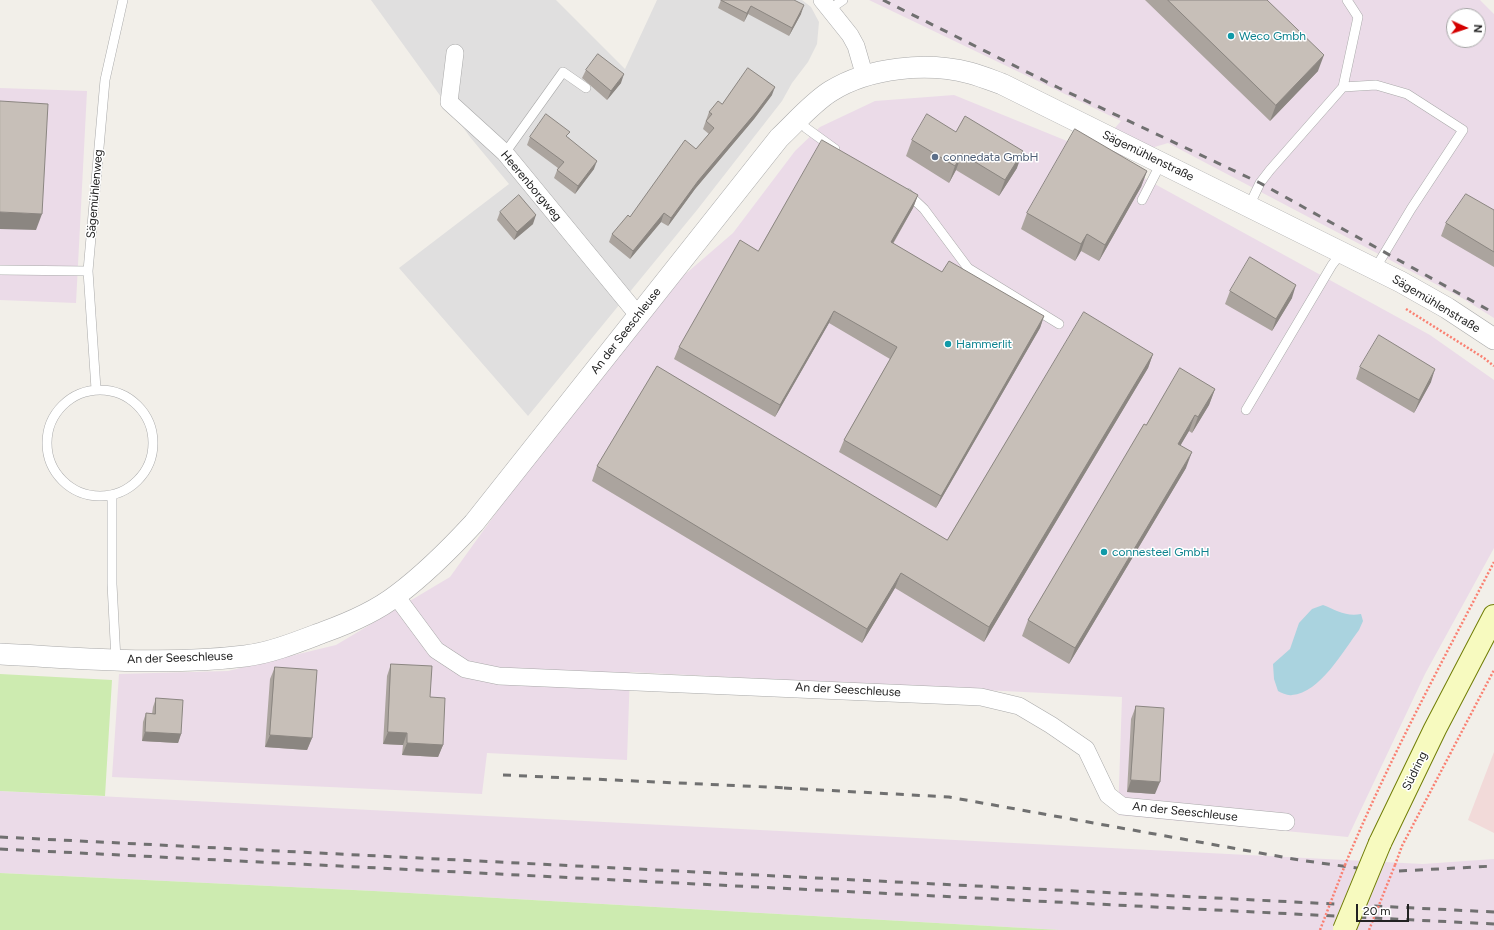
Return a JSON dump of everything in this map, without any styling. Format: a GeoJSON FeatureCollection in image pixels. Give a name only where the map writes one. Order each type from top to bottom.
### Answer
{"type":"FeatureCollection","features":[{"type":"Feature","properties":{"kind":"main road","name":"Südring"},"geometry":{"type":"LineString","coordinates":[[1344,930],[1380,843],[1435,729],[1494,616]]}},
{"type":"Feature","properties":{"kind":"street"},"geometry":{"type":"LineString","coordinates":[[832,3],[856,46],[865,76]]}},
{"type":"Feature","properties":{"kind":"street","name":"Heerenborgweg"},"geometry":{"type":"LineString","coordinates":[[455,53],[449,102],[505,153],[638,315]]}},
{"type":"Feature","properties":{"kind":"street","name":"Sägemühlenstraße"},"geometry":{"type":"LineString","coordinates":[[865,76],[904,68],[938,67],[970,73],[1002,84],[1375,269],[1447,308],[1494,339]]}},
{"type":"Feature","properties":{"kind":"street","name":"An der Seeschleuse"},"geometry":{"type":"LineString","coordinates":[[0,654],[116,660],[196,660],[247,656],[301,641],[355,621],[396,596],[428,569],[474,523],[779,138],[831,91],[865,76]]}},
{"type":"Feature","properties":{"kind":"street","name":"An der Seeschleuse"},"geometry":{"type":"LineString","coordinates":[[396,596],[436,650],[465,669],[499,676],[981,697],[1019,706],[1051,724],[1086,749],[1108,796],[1122,806],[1286,822]]}},
{"type":"Feature","properties":{"kind":"lane","name":"Sägemühlenweg"},"geometry":{"type":"LineString","coordinates":[[96,389],[88,271],[105,80],[123,0]]}},
{"type":"Feature","properties":{"kind":"lane"},"geometry":{"type":"LineString","coordinates":[[1249,206],[1260,183],[1270,170],[1343,87],[1358,17],[1347,0]]}},
{"type":"Feature","properties":{"kind":"lane"},"geometry":{"type":"LineString","coordinates":[[505,153],[563,72],[586,88]]}},
{"type":"Feature","properties":{"kind":"lane"},"geometry":{"type":"LineString","coordinates":[[1343,87],[1376,85],[1407,94],[1464,130],[1411,209],[1375,269]]}},
{"type":"Feature","properties":{"kind":"lane"},"geometry":{"type":"LineString","coordinates":[[799,119],[806,128],[844,155]]}},
{"type":"Feature","properties":{"kind":"lane"},"geometry":{"type":"LineString","coordinates":[[1142,200],[1161,163]]}},
{"type":"Feature","properties":{"kind":"lane"},"geometry":{"type":"LineString","coordinates":[[902,188],[924,208],[968,268],[1059,324]]}},
{"type":"Feature","properties":{"kind":"lane"},"geometry":{"type":"LineString","coordinates":[[1246,410],[1332,265],[1342,252]]}},
{"type":"Feature","properties":{"kind":"lane"},"geometry":{"type":"LineString","coordinates":[[0,270],[88,271]]}},
{"type":"Feature","properties":{"kind":"lane"},"geometry":{"type":"LineString","coordinates":[[96,389],[126,396],[144,411],[153,434],[151,460],[141,477],[128,489],[112,495],[94,496],[78,492],[62,480],[51,464],[47,437],[55,414],[71,398],[82,392],[96,389]]}},
{"type":"Feature","properties":{"kind":"lane"},"geometry":{"type":"LineString","coordinates":[[112,495],[112,584],[116,660]]}},
{"type":"Feature","properties":{"kind":"path"},"geometry":{"type":"LineString","coordinates":[[1320,930],[1355,839],[1421,702],[1494,562]]}},
{"type":"Feature","properties":{"kind":"path"},"geometry":{"type":"LineString","coordinates":[[1369,930],[1402,846],[1494,670]]}},
{"type":"Feature","properties":{"kind":"shaded area"},"geometry":{"type":"Polygon","coordinates":[[[371,0],[556,0],[625,69],[657,0],[802,0],[811,7],[819,22],[817,44],[808,62],[792,83],[782,101],[697,210],[528,416],[399,268],[509,184],[470,137],[371,0]]]}},
{"type":"Feature","properties":{"kind":"shaded area"},"geometry":{"type":"Polygon","coordinates":[[[869,0],[1480,0],[1494,14],[1494,318],[1462,298],[1168,143],[1111,160],[1430,335],[1494,380],[1494,548],[1425,674],[1348,837],[1118,815],[1122,697],[630,672],[627,760],[487,753],[482,794],[112,777],[119,674],[228,671],[336,645],[450,577],[638,315],[733,233],[795,151],[820,127],[875,101],[954,95],[1094,152],[1121,121],[869,0]]]}},
{"type":"Feature","properties":{"kind":"shaded area"},"geometry":{"type":"Polygon","coordinates":[[[0,88],[87,91],[76,303],[0,300],[0,88]]]}},
{"type":"Feature","properties":{"kind":"shaded area"},"geometry":{"type":"Polygon","coordinates":[[[1494,752],[1494,833],[1468,820],[1494,752]]]}},
{"type":"Feature","properties":{"kind":"shaded area"},"geometry":{"type":"Polygon","coordinates":[[[0,791],[1423,864],[1494,859],[1494,930],[1060,930],[374,891],[0,873],[0,791]]]}},
{"type":"Feature","properties":{"kind":"green space"},"geometry":{"type":"Polygon","coordinates":[[[0,674],[112,680],[105,796],[0,791],[0,674]]]}},
{"type":"Feature","properties":{"kind":"green space"},"geometry":{"type":"Polygon","coordinates":[[[0,873],[374,891],[1060,930],[0,930],[0,873]]]}},
{"type":"Feature","properties":{"kind":"water"},"geometry":{"type":"Polygon","coordinates":[[[1323,605],[1346,614],[1361,614],[1363,621],[1359,630],[1330,670],[1312,687],[1302,692],[1290,695],[1278,691],[1274,679],[1273,664],[1290,649],[1299,623],[1312,609],[1323,605]]]}},
{"type":"Feature","properties":{"kind":"building"},"geometry":{"type":"Polygon","coordinates":[[[721,0],[794,0],[804,5],[792,28],[751,6],[747,13],[721,0]]]}},
{"type":"Feature","properties":{"kind":"building","name":"Weco Gmbh"},"geometry":{"type":"Polygon","coordinates":[[[1168,0],[1267,0],[1324,55],[1276,105],[1168,0]]]}},
{"type":"Feature","properties":{"kind":"building"},"geometry":{"type":"Polygon","coordinates":[[[598,54],[624,74],[611,91],[586,70],[598,54]]]}},
{"type":"Feature","properties":{"kind":"building"},"geometry":{"type":"Polygon","coordinates":[[[748,68],[775,87],[757,111],[698,181],[671,218],[664,213],[633,251],[612,234],[628,215],[630,217],[685,140],[696,149],[714,128],[706,121],[712,114],[709,112],[718,101],[722,104],[748,68]]]}},
{"type":"Feature","properties":{"kind":"building"},"geometry":{"type":"Polygon","coordinates":[[[0,101],[48,104],[42,214],[0,212],[0,101]]]}},
{"type":"Feature","properties":{"kind":"building"},"geometry":{"type":"Polygon","coordinates":[[[546,114],[570,132],[566,136],[597,161],[578,186],[557,170],[564,162],[530,137],[546,114]]]}},
{"type":"Feature","properties":{"kind":"building"},"geometry":{"type":"Polygon","coordinates":[[[927,114],[956,132],[965,116],[1023,151],[1005,180],[962,154],[955,166],[912,140],[927,114]]]}},
{"type":"Feature","properties":{"kind":"building"},"geometry":{"type":"Polygon","coordinates":[[[1075,129],[1147,171],[1105,245],[1087,234],[1081,244],[1027,213],[1075,129]]]}},
{"type":"Feature","properties":{"kind":"building","name":"Hammerlit"},"geometry":{"type":"Polygon","coordinates":[[[822,140],[918,195],[891,242],[942,272],[949,261],[1044,316],[941,496],[844,440],[897,347],[834,311],[780,405],[679,347],[740,240],[758,251],[822,140]]]}},
{"type":"Feature","properties":{"kind":"building"},"geometry":{"type":"Polygon","coordinates":[[[1466,194],[1494,210],[1494,252],[1446,223],[1466,194]]]}},
{"type":"Feature","properties":{"kind":"building"},"geometry":{"type":"Polygon","coordinates":[[[519,195],[536,215],[517,232],[500,212],[519,195]]]}},
{"type":"Feature","properties":{"kind":"building"},"geometry":{"type":"Polygon","coordinates":[[[1250,257],[1296,285],[1276,319],[1230,291],[1250,257]]]}},
{"type":"Feature","properties":{"kind":"building"},"geometry":{"type":"Polygon","coordinates":[[[1084,312],[1153,354],[989,627],[901,573],[867,629],[597,466],[657,366],[947,540],[1084,312]]]}},
{"type":"Feature","properties":{"kind":"building"},"geometry":{"type":"Polygon","coordinates":[[[1379,335],[1435,369],[1419,400],[1360,367],[1379,335]]]}},
{"type":"Feature","properties":{"kind":"building","name":"connesteel GmbH"},"geometry":{"type":"Polygon","coordinates":[[[1180,368],[1215,389],[1198,417],[1195,415],[1178,444],[1192,452],[1075,648],[1028,620],[1144,424],[1146,425],[1180,368]]]}},
{"type":"Feature","properties":{"kind":"building"},"geometry":{"type":"Polygon","coordinates":[[[391,664],[432,666],[430,697],[445,698],[443,745],[407,743],[407,733],[388,732],[391,664]]]}},
{"type":"Feature","properties":{"kind":"building"},"geometry":{"type":"Polygon","coordinates":[[[275,667],[317,670],[312,738],[270,735],[275,667]]]}},
{"type":"Feature","properties":{"kind":"building"},"geometry":{"type":"Polygon","coordinates":[[[156,698],[183,700],[181,734],[145,732],[146,713],[155,714],[156,698]]]}},
{"type":"Feature","properties":{"kind":"building"},"geometry":{"type":"Polygon","coordinates":[[[1136,706],[1164,708],[1160,782],[1131,780],[1136,706]]]}},
{"type":"Feature","properties":{"kind":"railway"},"geometry":{"type":"LineString","coordinates":[[883,0],[1059,88],[1260,183],[1494,313]]}},
{"type":"Feature","properties":{"kind":"railway"},"geometry":{"type":"LineString","coordinates":[[503,775],[789,788]]}},
{"type":"Feature","properties":{"kind":"railway"},"geometry":{"type":"LineString","coordinates":[[784,788],[949,797],[1299,860],[1364,869]]}},
{"type":"Feature","properties":{"kind":"railway"},"geometry":{"type":"LineString","coordinates":[[0,837],[1494,912]]}},
{"type":"Feature","properties":{"kind":"railway"},"geometry":{"type":"LineString","coordinates":[[0,849],[1494,924]]}},
{"type":"Feature","properties":{"kind":"railway"},"geometry":{"type":"LineString","coordinates":[[1399,871],[1494,866]]}},
{"type":"Feature","properties":{"kind":"place","name":"Weco Gmbh"},"geometry":{"type":"Point","coordinates":[1231,36]}},
{"type":"Feature","properties":{"kind":"place","name":"connedata GmbH"},"geometry":{"type":"Point","coordinates":[935,157]}},
{"type":"Feature","properties":{"kind":"place","name":"Hammerlit"},"geometry":{"type":"Point","coordinates":[948,344]}},
{"type":"Feature","properties":{"kind":"place","name":"connesteel GmbH"},"geometry":{"type":"Point","coordinates":[1104,552]}}]}
